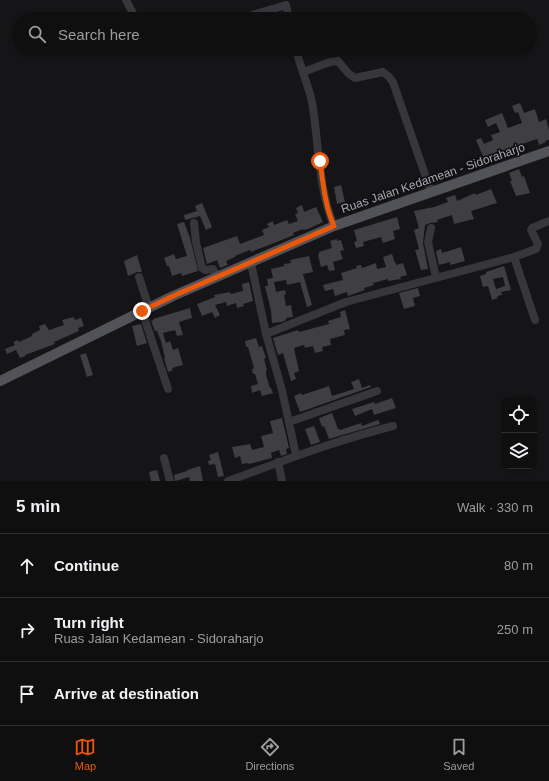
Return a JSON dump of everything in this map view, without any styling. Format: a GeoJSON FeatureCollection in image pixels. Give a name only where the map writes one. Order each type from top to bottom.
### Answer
{"type":"FeatureCollection","features":[{"type":"Feature","properties":{"kind":"main road","name":"Ruas Jalan Kedamean - Sidoraharjo"},"geometry":{"type":"LineString","coordinates":[[0,381],[145,310],[334,226],[549,151]]}},
{"type":"Feature","properties":{"kind":"street"},"geometry":{"type":"LineString","coordinates":[[126,0],[132,12]]}},
{"type":"Feature","properties":{"kind":"street"},"geometry":{"type":"LineString","coordinates":[[262,12],[286,5],[288,12]]}},
{"type":"Feature","properties":{"kind":"street"},"geometry":{"type":"LineString","coordinates":[[298,56],[312,103],[323,185],[334,226]]}},
{"type":"Feature","properties":{"kind":"street"},"geometry":{"type":"LineString","coordinates":[[303,72],[330,62],[338,61],[348,73],[355,78],[383,72],[388,76],[393,82],[431,192]]}},
{"type":"Feature","properties":{"kind":"street"},"geometry":{"type":"LineString","coordinates":[[266,334],[346,302],[536,249],[538,244],[531,230],[532,228],[549,221]]}},
{"type":"Feature","properties":{"kind":"street"},"geometry":{"type":"LineString","coordinates":[[194,223],[196,242],[202,268],[206,270],[213,269],[217,277]]}},
{"type":"Feature","properties":{"kind":"street"},"geometry":{"type":"LineString","coordinates":[[431,228],[428,242],[436,277]]}},
{"type":"Feature","properties":{"kind":"street"},"geometry":{"type":"LineString","coordinates":[[514,256],[535,320]]}},
{"type":"Feature","properties":{"kind":"street"},"geometry":{"type":"LineString","coordinates":[[251,262],[266,334],[282,390],[296,455]]}},
{"type":"Feature","properties":{"kind":"street"},"geometry":{"type":"LineString","coordinates":[[139,277],[145,310],[168,389]]}},
{"type":"Feature","properties":{"kind":"street"},"geometry":{"type":"LineString","coordinates":[[289,422],[377,391]]}},
{"type":"Feature","properties":{"kind":"street"},"geometry":{"type":"LineString","coordinates":[[228,481],[296,455],[368,432],[393,426]]}},
{"type":"Feature","properties":{"kind":"street"},"geometry":{"type":"LineString","coordinates":[[164,458],[170,481]]}},
{"type":"Feature","properties":{"kind":"street"},"geometry":{"type":"LineString","coordinates":[[278,462],[282,481]]}},
{"type":"Feature","properties":{"kind":"building"},"geometry":{"type":"Polygon","coordinates":[[[520,103],[524,113],[535,109],[539,122],[546,119],[549,130],[549,140],[539,145],[537,139],[522,144],[524,150],[517,152],[518,153],[513,155],[512,152],[485,161],[476,140],[481,138],[484,144],[493,140],[491,135],[500,132],[496,123],[488,127],[485,120],[502,113],[508,128],[522,123],[518,112],[515,113],[512,106],[520,103]]]}},
{"type":"Feature","properties":{"kind":"building"},"geometry":{"type":"Polygon","coordinates":[[[519,169],[522,177],[524,176],[530,193],[516,196],[510,181],[512,181],[509,173],[519,169]]]}},
{"type":"Feature","properties":{"kind":"building"},"geometry":{"type":"Polygon","coordinates":[[[341,185],[345,202],[337,204],[334,187],[341,185]]]}},
{"type":"Feature","properties":{"kind":"building"},"geometry":{"type":"Polygon","coordinates":[[[491,189],[497,203],[471,211],[474,219],[454,224],[452,215],[437,220],[438,222],[425,225],[423,243],[428,269],[421,270],[415,250],[419,249],[414,230],[419,228],[414,211],[434,207],[448,202],[446,198],[455,195],[457,201],[475,193],[476,195],[491,189]]]}},
{"type":"Feature","properties":{"kind":"building"},"geometry":{"type":"Polygon","coordinates":[[[202,203],[212,227],[206,230],[200,216],[185,220],[184,215],[197,211],[195,206],[202,203]]]}},
{"type":"Feature","properties":{"kind":"building"},"geometry":{"type":"Polygon","coordinates":[[[302,205],[304,212],[316,207],[323,222],[308,229],[303,229],[293,233],[294,235],[251,252],[250,250],[235,256],[226,261],[228,265],[220,268],[217,260],[207,264],[203,248],[237,236],[240,244],[264,235],[262,230],[269,227],[267,224],[273,221],[274,225],[287,220],[289,224],[298,221],[295,214],[298,213],[296,208],[302,205]]]}},
{"type":"Feature","properties":{"kind":"building"},"geometry":{"type":"Polygon","coordinates":[[[397,217],[400,229],[393,231],[395,239],[383,243],[381,237],[363,242],[364,246],[356,248],[354,242],[357,241],[354,230],[397,217]]]}},
{"type":"Feature","properties":{"kind":"building"},"geometry":{"type":"Polygon","coordinates":[[[184,222],[190,238],[198,271],[182,276],[181,273],[172,276],[169,266],[167,266],[164,258],[174,254],[176,259],[187,256],[177,224],[184,222]]]}},
{"type":"Feature","properties":{"kind":"building"},"geometry":{"type":"Polygon","coordinates":[[[337,239],[337,241],[341,240],[344,250],[340,251],[343,259],[333,262],[335,270],[329,271],[327,265],[321,267],[318,255],[319,252],[332,248],[330,241],[337,239]]]}},
{"type":"Feature","properties":{"kind":"building"},"geometry":{"type":"Polygon","coordinates":[[[461,247],[465,261],[450,265],[450,262],[439,265],[436,251],[441,249],[442,253],[461,247]]]}},
{"type":"Feature","properties":{"kind":"building"},"geometry":{"type":"Polygon","coordinates":[[[392,254],[396,265],[403,263],[407,275],[400,277],[401,279],[388,281],[388,279],[373,283],[374,285],[364,288],[365,290],[348,296],[347,292],[335,296],[333,289],[325,291],[323,285],[343,280],[341,273],[357,268],[356,266],[361,265],[362,268],[376,263],[377,269],[386,267],[383,257],[392,254]]]}},
{"type":"Feature","properties":{"kind":"building"},"geometry":{"type":"Polygon","coordinates":[[[137,255],[142,272],[137,272],[128,276],[124,261],[137,255]]]}},
{"type":"Feature","properties":{"kind":"building"},"geometry":{"type":"Polygon","coordinates":[[[309,256],[313,272],[303,274],[312,305],[307,307],[300,282],[287,285],[286,280],[274,282],[276,292],[285,290],[286,294],[284,295],[286,306],[291,305],[293,317],[286,318],[286,320],[282,322],[272,323],[271,311],[265,286],[268,286],[267,279],[273,278],[271,269],[291,263],[290,260],[309,256]]]}},
{"type":"Feature","properties":{"kind":"building"},"geometry":{"type":"Polygon","coordinates":[[[504,266],[511,290],[501,292],[502,295],[497,296],[498,298],[492,300],[488,286],[483,287],[480,276],[486,274],[486,272],[504,266]],[[503,277],[493,279],[496,289],[505,286],[503,277]]]}},
{"type":"Feature","properties":{"kind":"building"},"geometry":{"type":"Polygon","coordinates":[[[249,282],[253,301],[243,304],[244,306],[237,308],[236,303],[227,306],[226,302],[215,305],[220,315],[215,318],[212,312],[202,316],[197,304],[215,297],[214,295],[230,292],[231,294],[243,291],[242,284],[249,282]]]}},
{"type":"Feature","properties":{"kind":"building"},"geometry":{"type":"Polygon","coordinates":[[[418,288],[420,296],[413,298],[415,306],[404,309],[399,293],[418,288]]]}},
{"type":"Feature","properties":{"kind":"building"},"geometry":{"type":"Polygon","coordinates":[[[190,308],[192,318],[179,322],[183,335],[177,336],[175,330],[163,333],[166,343],[170,341],[173,350],[178,348],[183,365],[172,368],[173,370],[168,372],[161,341],[151,321],[154,320],[153,319],[190,308]]]}},
{"type":"Feature","properties":{"kind":"building"},"geometry":{"type":"Polygon","coordinates":[[[345,310],[350,329],[344,330],[345,335],[330,339],[331,345],[322,347],[323,351],[315,353],[313,346],[305,348],[304,345],[294,348],[299,371],[294,373],[296,379],[291,381],[283,353],[278,355],[273,338],[298,330],[299,332],[329,324],[328,321],[341,317],[340,312],[345,310]]]}},
{"type":"Feature","properties":{"kind":"building"},"geometry":{"type":"Polygon","coordinates":[[[74,317],[75,320],[81,318],[84,326],[78,328],[79,331],[54,342],[55,344],[20,358],[16,350],[7,354],[5,349],[15,345],[13,342],[18,340],[19,342],[32,336],[32,334],[40,330],[39,326],[45,324],[49,330],[64,325],[62,320],[74,317]]]}},
{"type":"Feature","properties":{"kind":"building"},"geometry":{"type":"Polygon","coordinates":[[[141,324],[147,343],[137,346],[132,326],[141,324]]]}},
{"type":"Feature","properties":{"kind":"building"},"geometry":{"type":"Polygon","coordinates":[[[256,338],[259,347],[262,346],[266,358],[264,359],[267,370],[266,375],[273,393],[262,396],[260,390],[252,393],[251,386],[258,384],[255,374],[253,374],[252,369],[254,368],[245,341],[256,338]]]}},
{"type":"Feature","properties":{"kind":"building"},"geometry":{"type":"Polygon","coordinates":[[[86,353],[93,375],[87,377],[80,355],[86,353]]]}},
{"type":"Feature","properties":{"kind":"building"},"geometry":{"type":"Polygon","coordinates":[[[359,379],[362,388],[370,385],[371,387],[300,412],[294,396],[301,393],[302,395],[329,386],[332,396],[354,389],[351,382],[359,379]]]}},
{"type":"Feature","properties":{"kind":"building"},"geometry":{"type":"Polygon","coordinates":[[[392,398],[396,408],[374,415],[372,409],[355,416],[352,409],[374,402],[375,404],[392,398]]]}},
{"type":"Feature","properties":{"kind":"building"},"geometry":{"type":"Polygon","coordinates":[[[332,413],[338,429],[340,430],[361,423],[362,426],[378,420],[380,424],[329,439],[319,418],[332,413]]]}},
{"type":"Feature","properties":{"kind":"building"},"geometry":{"type":"Polygon","coordinates":[[[282,418],[289,448],[286,449],[287,454],[281,456],[279,450],[271,453],[272,458],[249,464],[242,464],[240,456],[235,458],[232,447],[250,444],[252,450],[264,447],[261,436],[273,433],[270,421],[282,418]]]}},
{"type":"Feature","properties":{"kind":"building"},"geometry":{"type":"Polygon","coordinates":[[[314,426],[320,442],[311,445],[305,429],[314,426]]]}},
{"type":"Feature","properties":{"kind":"building"},"geometry":{"type":"Polygon","coordinates":[[[218,452],[224,476],[218,477],[215,464],[209,465],[208,461],[211,460],[209,455],[218,452]]]}},
{"type":"Feature","properties":{"kind":"building"},"geometry":{"type":"Polygon","coordinates":[[[200,466],[203,481],[190,481],[189,477],[175,481],[174,475],[200,466]]]}},
{"type":"Feature","properties":{"kind":"building"},"geometry":{"type":"Polygon","coordinates":[[[157,470],[160,481],[151,481],[149,472],[157,470]]]}},
{"type":"Feature","properties":{"kind":"route"},"geometry":{"type":"LineString","coordinates":[[142,311],[334,226],[328,209],[320,161]]}}]}
